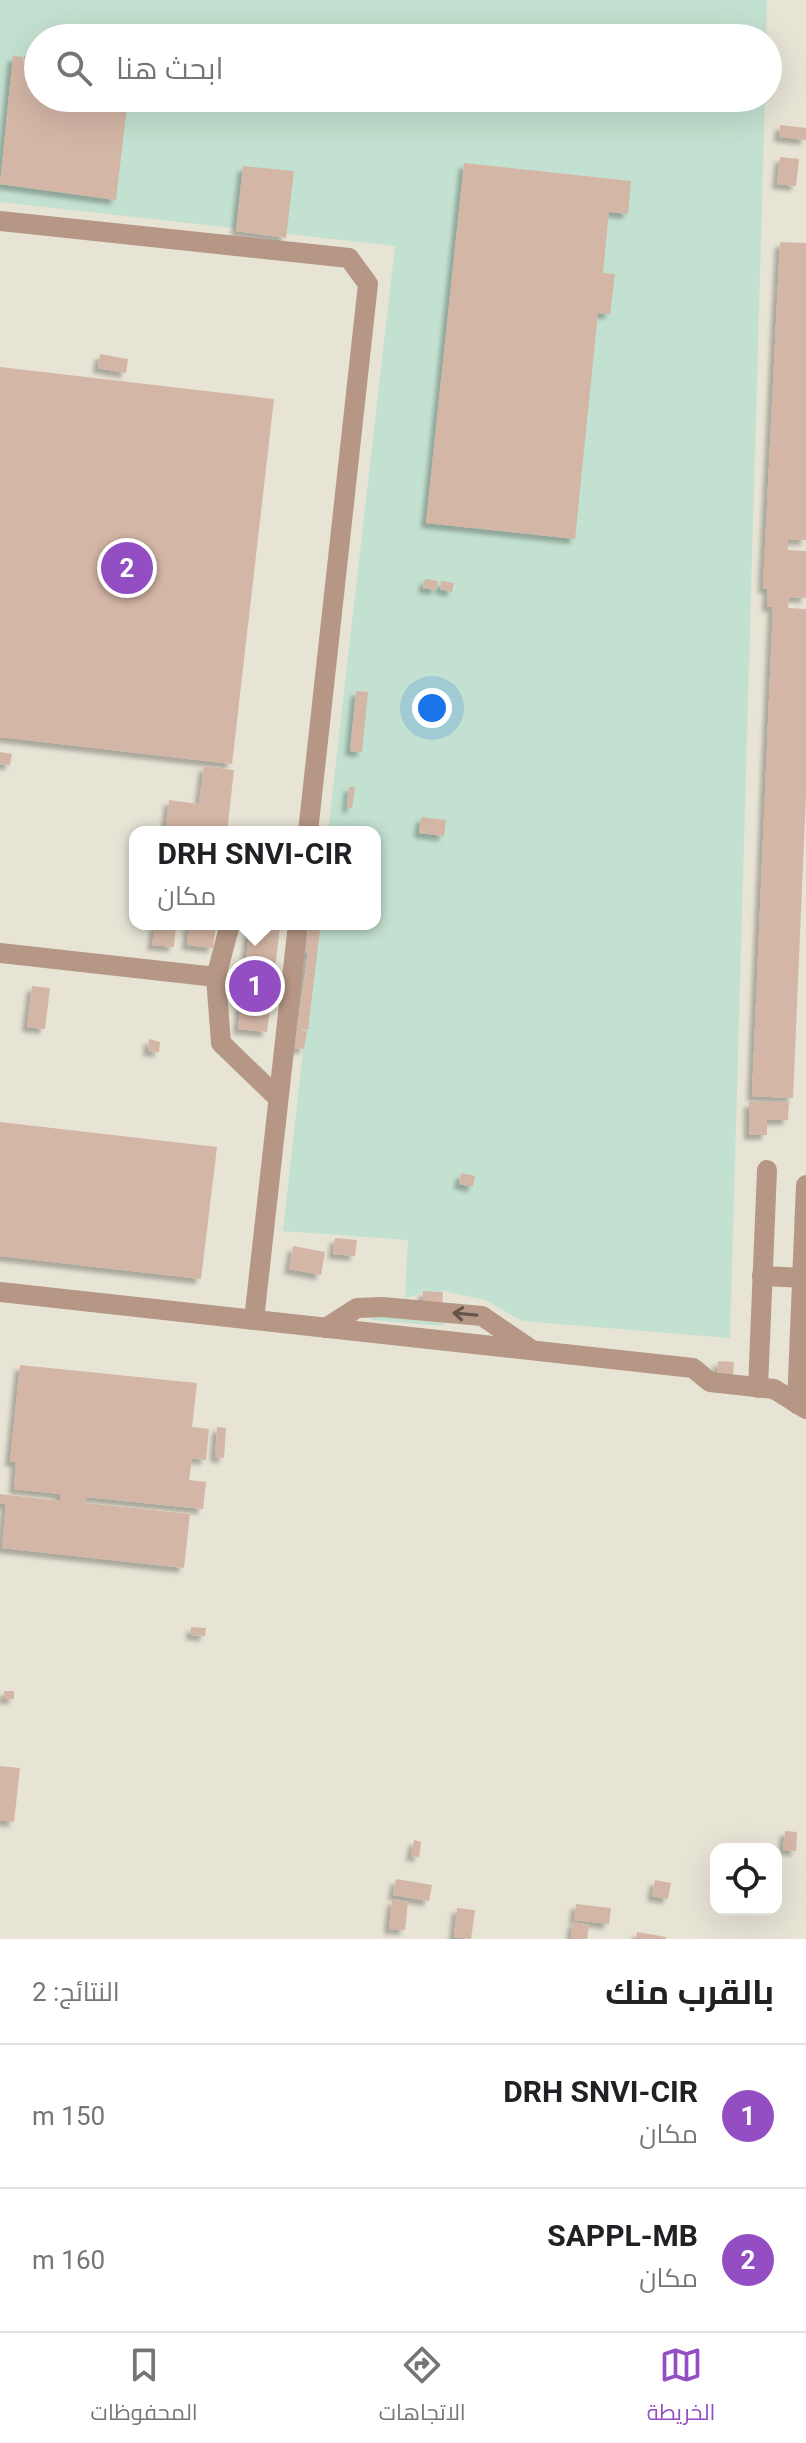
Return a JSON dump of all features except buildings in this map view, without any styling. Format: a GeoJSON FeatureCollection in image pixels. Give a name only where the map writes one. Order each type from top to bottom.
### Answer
{"type":"FeatureCollection","features":[{"type":"Feature","properties":{"kind":"lane"},"geometry":{"type":"LineString","coordinates":[[0,221],[349,258],[368,284],[309,826]]}},
{"type":"Feature","properties":{"kind":"lane"},"geometry":{"type":"LineString","coordinates":[[228,930],[216,977],[221,1043],[278,1098]]}},
{"type":"Feature","properties":{"kind":"lane"},"geometry":{"type":"LineString","coordinates":[[254,1320],[297,930]]}},
{"type":"Feature","properties":{"kind":"lane"},"geometry":{"type":"LineString","coordinates":[[0,953],[216,977]]}},
{"type":"Feature","properties":{"kind":"lane"},"geometry":{"type":"LineString","coordinates":[[758,1388],[767,1170]]}},
{"type":"Feature","properties":{"kind":"lane"},"geometry":{"type":"LineString","coordinates":[[802,1406],[806,1185]]}},
{"type":"Feature","properties":{"kind":"lane"},"geometry":{"type":"LineString","coordinates":[[762,1276],[804,1278]]}},
{"type":"Feature","properties":{"kind":"lane"},"geometry":{"type":"LineString","coordinates":[[0,1292],[693,1368],[710,1382],[774,1389],[802,1406]]}},
{"type":"Feature","properties":{"kind":"lane"},"geometry":{"type":"LineString","coordinates":[[326,1328],[357,1308],[382,1307],[482,1316],[532,1351]]}},
{"type":"Feature","properties":{"kind":"shaded area"},"geometry":{"type":"Polygon","coordinates":[[[0,0],[806,0],[806,1939],[0,1939],[0,0]]]}},
{"type":"Feature","properties":{"kind":"green space"},"geometry":{"type":"Polygon","coordinates":[[[0,0],[767,0],[766,24],[24,24],[24,112],[765,112],[730,1338],[522,1321],[485,1300],[443,1291],[423,1292],[405,1299],[408,1240],[283,1231],[316,930],[381,930],[381,826],[329,826],[395,246],[0,202],[0,0]]]}},
{"type":"Feature","properties":{"kind":"green space"},"geometry":{"type":"Polygon","coordinates":[[[368,1316],[446,1320],[443,1326],[373,1320],[368,1316]]]}},
{"type":"Feature","properties":{"kind":"place","name":"SAPPL-MB"},"geometry":{"type":"Point","coordinates":[127,568]}},
{"type":"Feature","properties":{"kind":"place","name":"DRH SNVI-CIR"},"geometry":{"type":"Point","coordinates":[255,986]}}]}
